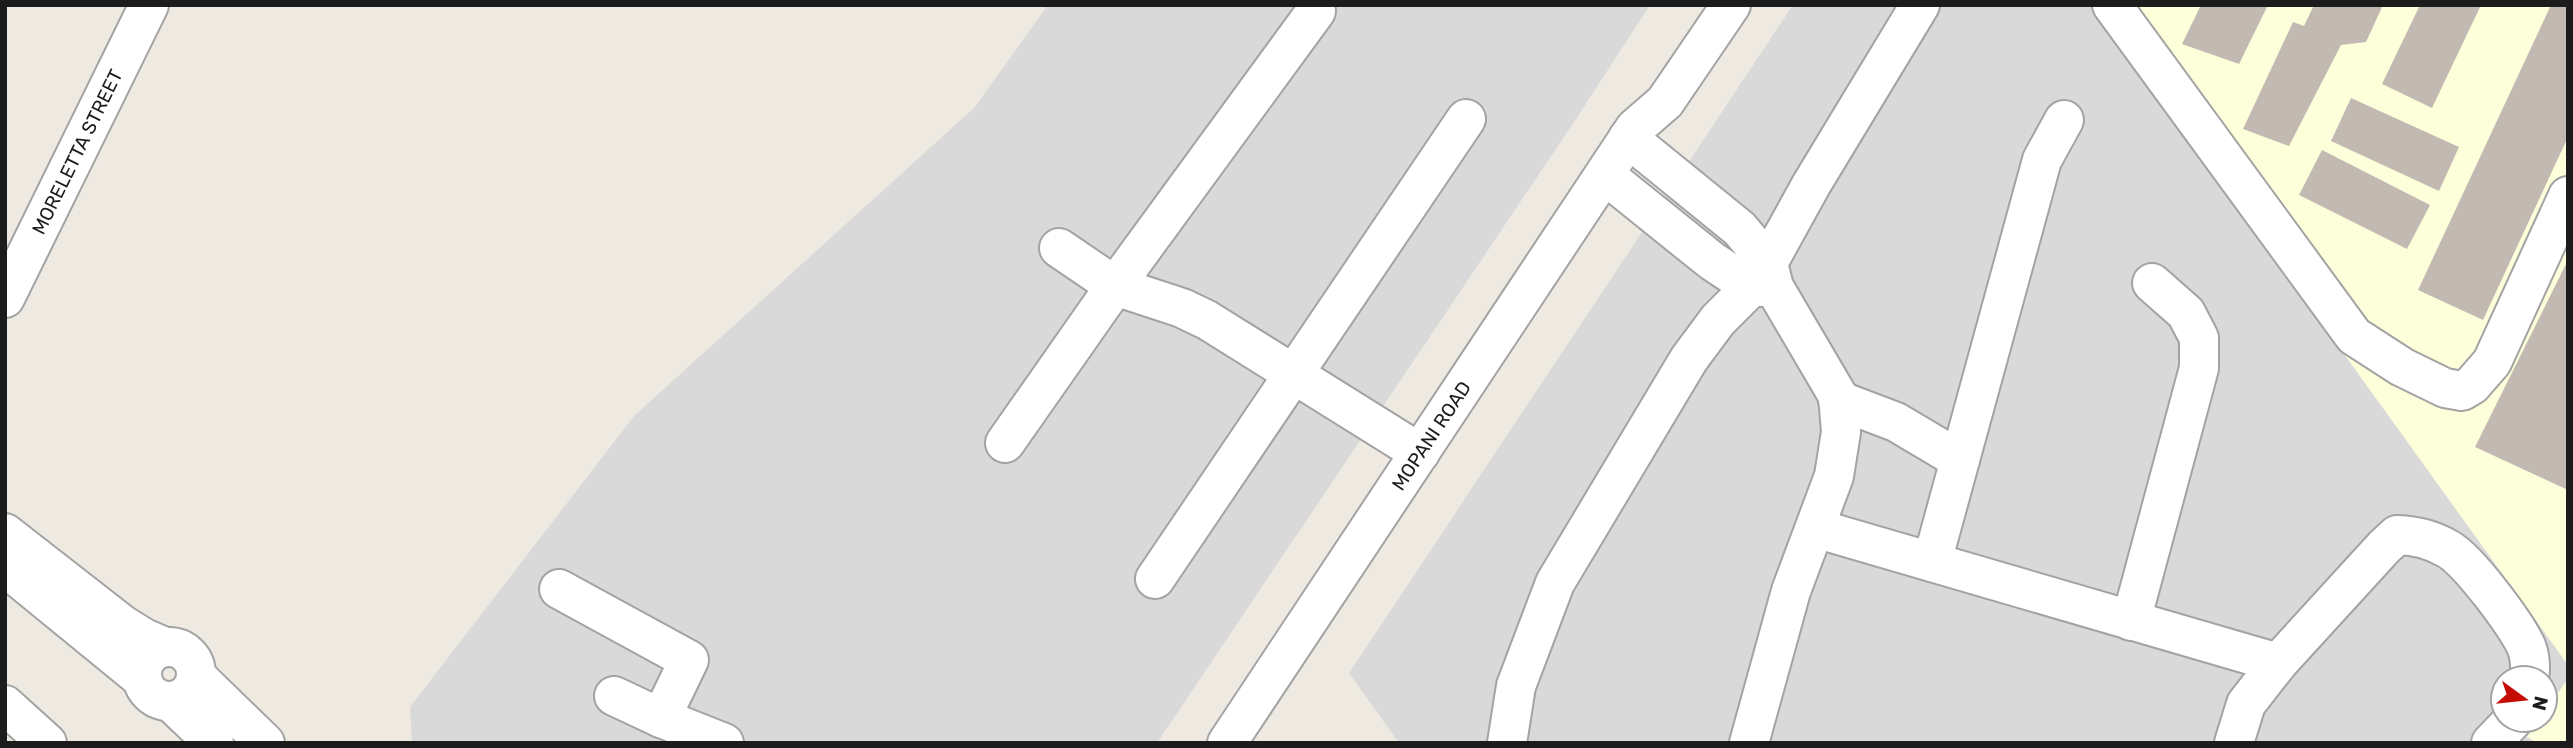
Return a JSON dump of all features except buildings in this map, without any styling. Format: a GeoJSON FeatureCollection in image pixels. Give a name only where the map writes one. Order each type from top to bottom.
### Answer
{"type":"FeatureCollection","features":[{"type":"Feature","properties":{"kind":"street","name":"MORELETTA STREET"},"geometry":{"type":"LineString","coordinates":[[5,298],[149,5]]}},
{"type":"Feature","properties":{"kind":"street","name":"MOPANI ROAD"},"geometry":{"type":"LineString","coordinates":[[1227,743],[1605,175],[1631,133],[1641,100],[1700,5]]}},
{"type":"Feature","properties":{"kind":"street","name":"MOPANI ROAD"},"geometry":{"type":"LineString","coordinates":[[1631,133],[1665,102],[1731,5]]}},
{"type":"Feature","properties":{"kind":"street"},"geometry":{"type":"LineString","coordinates":[[1507,743],[1516,686],[1555,583],[1689,359],[1718,320],[1765,279],[1811,186],[1920,5]]}},
{"type":"Feature","properties":{"kind":"street"},"geometry":{"type":"LineString","coordinates":[[2112,5],[2354,336],[2402,367],[2445,388],[2462,391],[2472,385],[2493,362],[2568,196]]}},
{"type":"Feature","properties":{"kind":"street"},"geometry":{"type":"LineString","coordinates":[[1005,443],[1115,286],[1316,11]]}},
{"type":"Feature","properties":{"kind":"street"},"geometry":{"type":"LineString","coordinates":[[1155,579],[1466,119]]}},
{"type":"Feature","properties":{"kind":"street"},"geometry":{"type":"LineString","coordinates":[[1931,562],[2042,160],[2064,120]]}},
{"type":"Feature","properties":{"kind":"street"},"geometry":{"type":"LineString","coordinates":[[1631,133],[1740,229],[1765,279],[1838,400],[1842,432],[1834,476],[1791,591],[1749,743]]}},
{"type":"Feature","properties":{"kind":"street"},"geometry":{"type":"LineString","coordinates":[[1605,175],[1712,261],[1765,279]]}},
{"type":"Feature","properties":{"kind":"street"},"geometry":{"type":"LineString","coordinates":[[1059,248],[1115,286],[1173,305],[1207,320],[1420,453]]}},
{"type":"Feature","properties":{"kind":"street"},"geometry":{"type":"LineString","coordinates":[[2131,621],[2199,368],[2199,338],[2186,313],[2152,283]]}},
{"type":"Feature","properties":{"kind":"street"},"geometry":{"type":"LineString","coordinates":[[1838,400],[1896,422],[1959,460]]}},
{"type":"Feature","properties":{"kind":"street"},"geometry":{"type":"LineString","coordinates":[[1815,528],[2278,663]]}},
{"type":"Feature","properties":{"kind":"street"},"geometry":{"type":"LineString","coordinates":[[5,533],[88,600],[144,638],[187,654],[194,664],[183,689],[161,701],[152,696],[141,678],[5,567]]}},
{"type":"Feature","properties":{"kind":"street"},"geometry":{"type":"LineString","coordinates":[[2234,743],[2246,704],[2278,663],[2397,535],[2420,536],[2450,550],[2478,576],[2526,647],[2530,664]]}},
{"type":"Feature","properties":{"kind":"street"},"geometry":{"type":"LineString","coordinates":[[559,589],[689,660],[661,718]]}},
{"type":"Feature","properties":{"kind":"street"},"geometry":{"type":"LineString","coordinates":[[141,678],[147,658],[164,647]]}},
{"type":"Feature","properties":{"kind":"street"},"geometry":{"type":"LineString","coordinates":[[183,689],[207,741]]}},
{"type":"Feature","properties":{"kind":"street"},"geometry":{"type":"LineString","coordinates":[[183,689],[265,743]]}},
{"type":"Feature","properties":{"kind":"street"},"geometry":{"type":"LineString","coordinates":[[614,696],[724,743]]}},
{"type":"Feature","properties":{"kind":"street"},"geometry":{"type":"LineString","coordinates":[[5,705],[47,743]]}},
{"type":"Feature","properties":{"kind":"shaded area"},"geometry":{"type":"Polygon","coordinates":[[[1048,5],[1650,5],[1157,743],[412,743],[410,707],[634,416],[974,108],[1048,5]]]}},
{"type":"Feature","properties":{"kind":"shaded area"},"geometry":{"type":"Polygon","coordinates":[[[1793,5],[2093,5],[2568,665],[2568,679],[2559,692],[2559,664],[2489,664],[2489,734],[2529,734],[2527,737],[2537,743],[1399,743],[1349,673],[1793,5]]]}},
{"type":"Feature","properties":{"kind":"shaded area"},"geometry":{"type":"Polygon","coordinates":[[[2093,5],[2568,5],[2568,665],[2093,5]]]}},
{"type":"Feature","properties":{"kind":"shaded area"},"geometry":{"type":"Polygon","coordinates":[[[2568,679],[2568,743],[2537,743],[2527,737],[2529,734],[2559,734],[2559,692],[2568,679]]]}}]}
